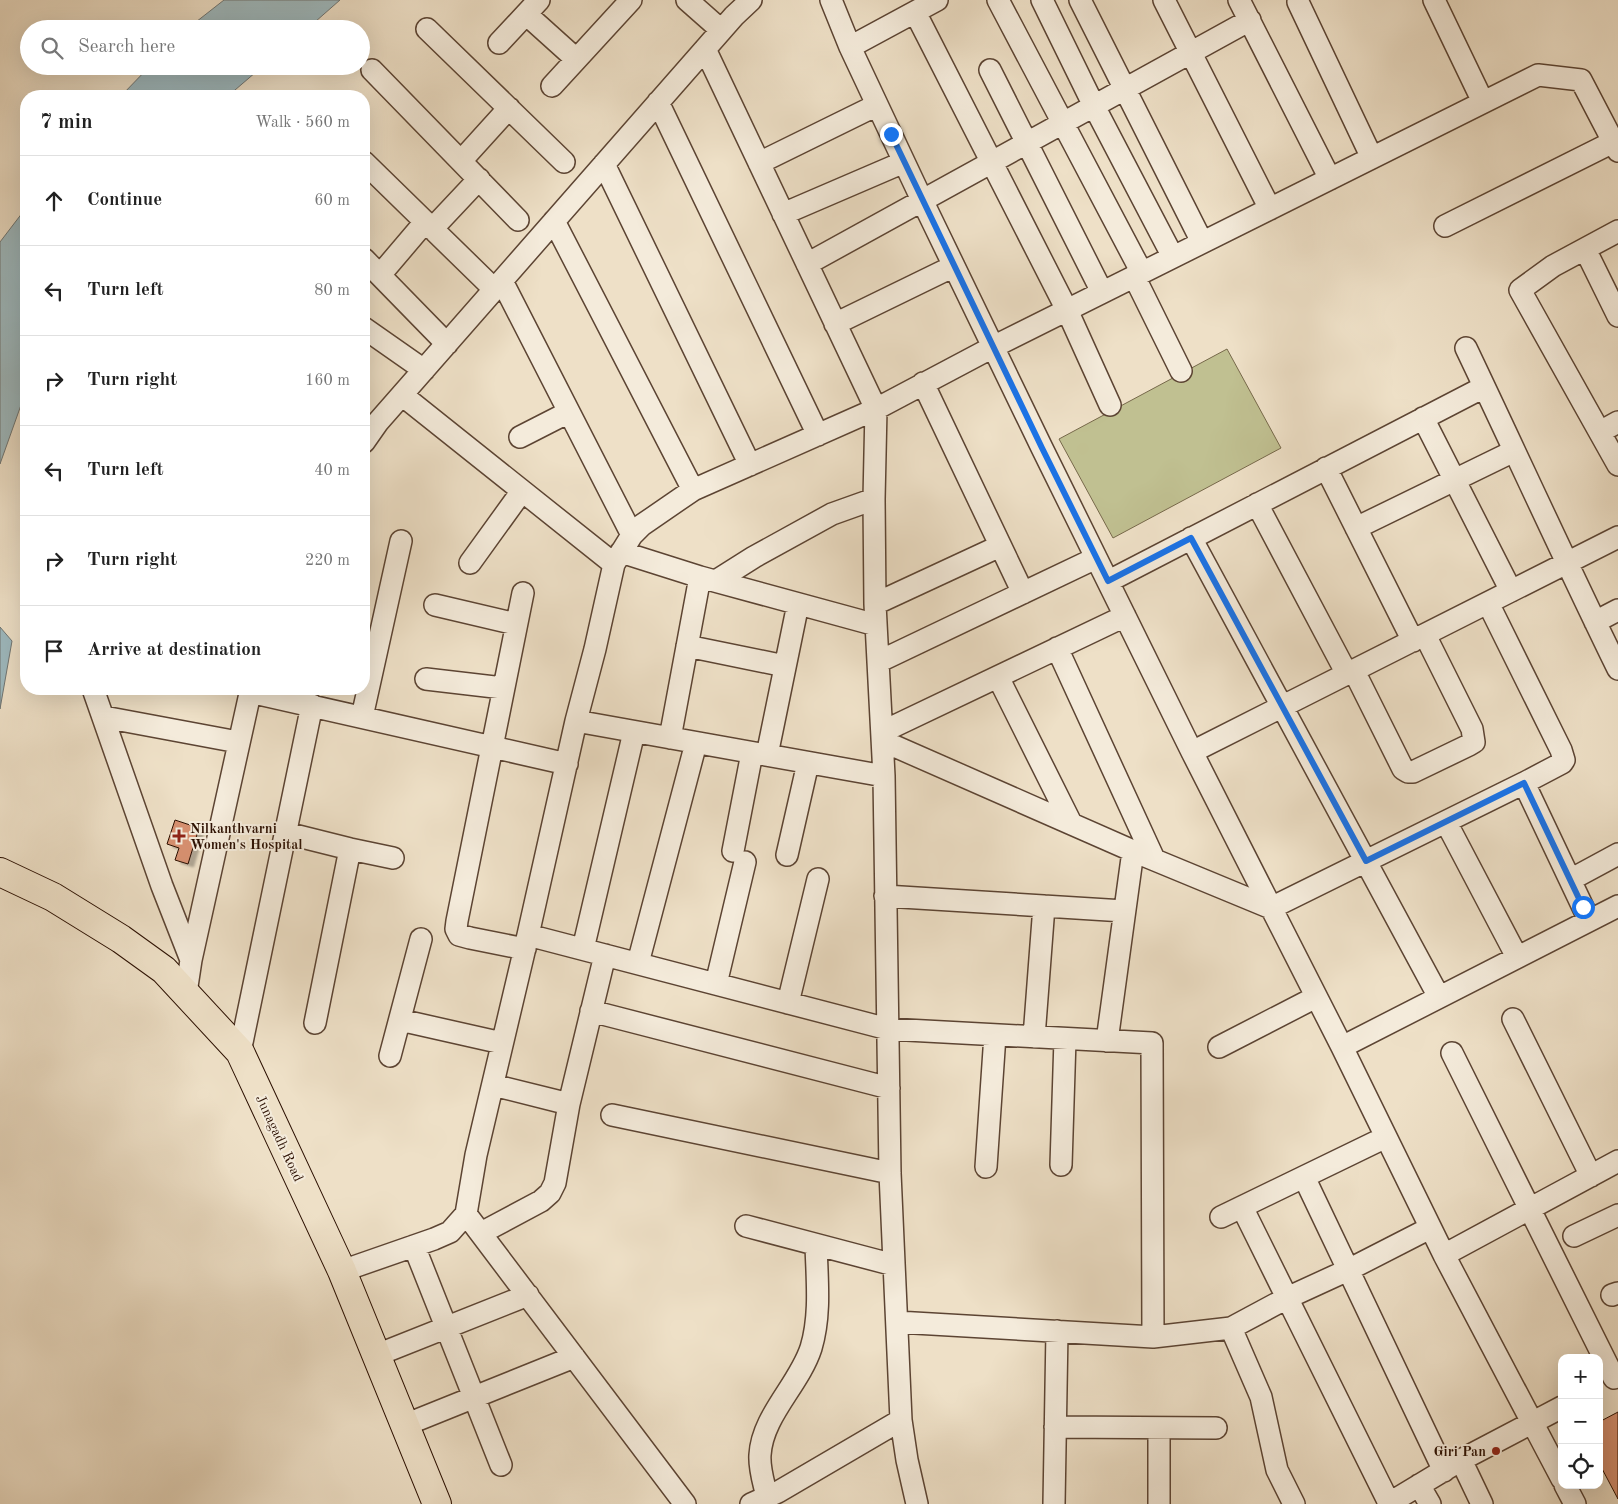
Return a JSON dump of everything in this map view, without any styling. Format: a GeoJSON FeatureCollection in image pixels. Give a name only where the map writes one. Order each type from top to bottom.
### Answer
{"type":"FeatureCollection","features":[{"type":"Feature","properties":{"kind":"main road","name":"Junagadh Road"},"geometry":{"type":"LineString","coordinates":[[0,872],[53,897],[120,939],[164,970],[240,1052],[342,1271],[437,1504]]}},
{"type":"Feature","properties":{"kind":"street"},"geometry":{"type":"LineString","coordinates":[[552,86],[630,0]]}},
{"type":"Feature","properties":{"kind":"street"},"geometry":{"type":"LineString","coordinates":[[687,0],[721,30]]}},
{"type":"Feature","properties":{"kind":"street"},"geometry":{"type":"LineString","coordinates":[[371,417],[402,395],[721,30],[751,0]]}},
{"type":"Feature","properties":{"kind":"street"},"geometry":{"type":"LineString","coordinates":[[831,0],[850,47],[922,200],[1096,558],[1270,908],[1342,1048],[1430,1228],[1558,1472]]}},
{"type":"Feature","properties":{"kind":"street"},"geometry":{"type":"LineString","coordinates":[[850,47],[937,0]]}},
{"type":"Feature","properties":{"kind":"street"},"geometry":{"type":"LineString","coordinates":[[998,0],[1063,123],[1138,274],[1180,371]]}},
{"type":"Feature","properties":{"kind":"street"},"geometry":{"type":"LineString","coordinates":[[1042,0],[1094,106],[1173,258]]}},
{"type":"Feature","properties":{"kind":"street"},"geometry":{"type":"LineString","coordinates":[[1080,0],[1202,242]]}},
{"type":"Feature","properties":{"kind":"street"},"geometry":{"type":"LineString","coordinates":[[1164,0],[1270,209]]}},
{"type":"Feature","properties":{"kind":"street"},"geometry":{"type":"LineString","coordinates":[[1239,0],[1330,179]]}},
{"type":"Feature","properties":{"kind":"street"},"geometry":{"type":"LineString","coordinates":[[1434,0],[1483,102]]}},
{"type":"Feature","properties":{"kind":"street"},"geometry":{"type":"LineString","coordinates":[[1298,2],[1372,158]]}},
{"type":"Feature","properties":{"kind":"street"},"geometry":{"type":"LineString","coordinates":[[499,43],[532,7],[576,59]]}},
{"type":"Feature","properties":{"kind":"street"},"geometry":{"type":"LineString","coordinates":[[915,12],[1067,310],[1110,405]]}},
{"type":"Feature","properties":{"kind":"street"},"geometry":{"type":"LineString","coordinates":[[807,264],[1250,20]]}},
{"type":"Feature","properties":{"kind":"street"},"geometry":{"type":"LineString","coordinates":[[427,29],[564,162]]}},
{"type":"Feature","properties":{"kind":"street"},"geometry":{"type":"LineString","coordinates":[[705,49],[876,409],[874,498],[875,604],[884,776],[890,1173],[897,1322],[898,1390],[907,1460],[917,1504]]}},
{"type":"Feature","properties":{"kind":"street"},"geometry":{"type":"LineString","coordinates":[[372,70],[518,220]]}},
{"type":"Feature","properties":{"kind":"street"},"geometry":{"type":"LineString","coordinates":[[990,70],[1102,292]]}},
{"type":"Feature","properties":{"kind":"street"},"geometry":{"type":"LineString","coordinates":[[342,1271],[450,1232],[466,1214],[476,1155],[576,721],[622,550],[642,525],[693,490],[876,409],[1102,292],[1538,75],[1581,80],[1616,147],[1445,226]]}},
{"type":"Feature","properties":{"kind":"street"},"geometry":{"type":"LineString","coordinates":[[658,102],[818,435]]}},
{"type":"Feature","properties":{"kind":"street"},"geometry":{"type":"LineString","coordinates":[[759,163],[877,105]]}},
{"type":"Feature","properties":{"kind":"street"},"geometry":{"type":"LineString","coordinates":[[461,161],[508,108]]}},
{"type":"Feature","properties":{"kind":"street"},"geometry":{"type":"LineString","coordinates":[[783,214],[904,162]]}},
{"type":"Feature","properties":{"kind":"street"},"geometry":{"type":"LineString","coordinates":[[604,164],[750,465]]}},
{"type":"Feature","properties":{"kind":"street"},"geometry":{"type":"LineString","coordinates":[[370,168],[429,225],[498,285],[569,412],[622,550]]}},
{"type":"Feature","properties":{"kind":"street"},"geometry":{"type":"LineString","coordinates":[[380,275],[429,225],[479,179]]}},
{"type":"Feature","properties":{"kind":"street"},"geometry":{"type":"LineString","coordinates":[[554,220],[693,490]]}},
{"type":"Feature","properties":{"kind":"street"},"geometry":{"type":"LineString","coordinates":[[1618,231],[1553,266],[1520,290],[1609,427],[1618,465]]}},
{"type":"Feature","properties":{"kind":"street"},"geometry":{"type":"LineString","coordinates":[[1585,249],[1618,316]]}},
{"type":"Feature","properties":{"kind":"street"},"geometry":{"type":"LineString","coordinates":[[370,265],[447,344]]}},
{"type":"Feature","properties":{"kind":"street"},"geometry":{"type":"LineString","coordinates":[[835,324],[954,266]]}},
{"type":"Feature","properties":{"kind":"street"},"geometry":{"type":"LineString","coordinates":[[370,332],[424,370]]}},
{"type":"Feature","properties":{"kind":"street"},"geometry":{"type":"LineString","coordinates":[[1466,348],[1566,563],[1618,669]]}},
{"type":"Feature","properties":{"kind":"street"},"geometry":{"type":"LineString","coordinates":[[923,384],[1023,593]]}},
{"type":"Feature","properties":{"kind":"street"},"geometry":{"type":"LineString","coordinates":[[1108,581],[1484,386]]}},
{"type":"Feature","properties":{"kind":"street"},"geometry":{"type":"LineString","coordinates":[[402,395],[522,491],[622,550],[708,579],[876,625]]}},
{"type":"Feature","properties":{"kind":"street"},"geometry":{"type":"LineString","coordinates":[[520,437],[569,412]]}},
{"type":"Feature","properties":{"kind":"street"},"geometry":{"type":"LineString","coordinates":[[1423,418],[1511,591]]}},
{"type":"Feature","properties":{"kind":"street"},"geometry":{"type":"LineString","coordinates":[[1356,528],[1514,451]]}},
{"type":"Feature","properties":{"kind":"street"},"geometry":{"type":"LineString","coordinates":[[1257,504],[1403,769],[1408,772],[1414,772],[1469,745],[1474,742],[1472,729],[1356,528],[1326,468]]}},
{"type":"Feature","properties":{"kind":"street"},"geometry":{"type":"LineString","coordinates":[[470,562],[522,491]]}},
{"type":"Feature","properties":{"kind":"street"},"geometry":{"type":"LineString","coordinates":[[670,738],[687,646],[708,579],[754,557],[832,514],[874,498]]}},
{"type":"Feature","properties":{"kind":"street"},"geometry":{"type":"LineString","coordinates":[[1192,752],[1618,537]]}},
{"type":"Feature","properties":{"kind":"street"},"geometry":{"type":"LineString","coordinates":[[1191,538],[1440,997]]}},
{"type":"Feature","properties":{"kind":"street"},"geometry":{"type":"LineString","coordinates":[[370,681],[401,541]]}},
{"type":"Feature","properties":{"kind":"street"},"geometry":{"type":"LineString","coordinates":[[875,604],[1000,546]]}},
{"type":"Feature","properties":{"kind":"street"},"geometry":{"type":"LineString","coordinates":[[878,662],[1096,558]]}},
{"type":"Feature","properties":{"kind":"street"},"geometry":{"type":"LineString","coordinates":[[523,592],[456,929],[459,935],[470,938],[583,949],[888,1029],[1152,1043],[1153,1337]]}},
{"type":"Feature","properties":{"kind":"street"},"geometry":{"type":"LineString","coordinates":[[882,736],[1133,851],[1270,908],[1562,763],[1564,760],[1563,756],[1488,603]]}},
{"type":"Feature","properties":{"kind":"street"},"geometry":{"type":"LineString","coordinates":[[716,984],[759,754],[785,666],[798,604]]}},
{"type":"Feature","properties":{"kind":"street"},"geometry":{"type":"LineString","coordinates":[[435,605],[516,624]]}},
{"type":"Feature","properties":{"kind":"street"},"geometry":{"type":"LineString","coordinates":[[1595,622],[1618,610]]}},
{"type":"Feature","properties":{"kind":"street"},"geometry":{"type":"LineString","coordinates":[[882,736],[998,676],[1125,616]]}},
{"type":"Feature","properties":{"kind":"street"},"geometry":{"type":"LineString","coordinates":[[687,646],[785,666]]}},
{"type":"Feature","properties":{"kind":"street"},"geometry":{"type":"LineString","coordinates":[[1057,648],[1154,860]]}},
{"type":"Feature","properties":{"kind":"street"},"geometry":{"type":"LineString","coordinates":[[998,676],[1071,823]]}},
{"type":"Feature","properties":{"kind":"street"},"geometry":{"type":"LineString","coordinates":[[426,679],[503,688]]}},
{"type":"Feature","properties":{"kind":"street"},"geometry":{"type":"LineString","coordinates":[[95,695],[162,886],[191,960]]}},
{"type":"Feature","properties":{"kind":"street"},"geometry":{"type":"LineString","coordinates":[[186,993],[191,960],[249,695]]}},
{"type":"Feature","properties":{"kind":"street"},"geometry":{"type":"LineString","coordinates":[[269,695],[567,764]]}},
{"type":"Feature","properties":{"kind":"street"},"geometry":{"type":"LineString","coordinates":[[362,717],[367,695]]}},
{"type":"Feature","properties":{"kind":"street"},"geometry":{"type":"LineString","coordinates":[[240,1052],[312,706]]}},
{"type":"Feature","properties":{"kind":"street"},"geometry":{"type":"LineString","coordinates":[[104,717],[238,742]]}},
{"type":"Feature","properties":{"kind":"street"},"geometry":{"type":"LineString","coordinates":[[576,721],[884,776]]}},
{"type":"Feature","properties":{"kind":"street"},"geometry":{"type":"LineString","coordinates":[[583,949],[634,732]]}},
{"type":"Feature","properties":{"kind":"street"},"geometry":{"type":"LineString","coordinates":[[638,964],[696,743]]}},
{"type":"Feature","properties":{"kind":"street"},"geometry":{"type":"LineString","coordinates":[[787,855],[808,763]]}},
{"type":"Feature","properties":{"kind":"street"},"geometry":{"type":"LineString","coordinates":[[1524,783],[1589,920]]}},
{"type":"Feature","properties":{"kind":"street"},"geometry":{"type":"LineString","coordinates":[[1446,822],[1517,957]]}},
{"type":"Feature","properties":{"kind":"street"},"geometry":{"type":"LineString","coordinates":[[286,833],[350,850],[393,858]]}},
{"type":"Feature","properties":{"kind":"street"},"geometry":{"type":"LineString","coordinates":[[315,1023],[350,850]]}},
{"type":"Feature","properties":{"kind":"street"},"geometry":{"type":"LineString","coordinates":[[1107,1041],[1133,851]]}},
{"type":"Feature","properties":{"kind":"street"},"geometry":{"type":"LineString","coordinates":[[1570,880],[1618,854]]}},
{"type":"Feature","properties":{"kind":"street"},"geometry":{"type":"LineString","coordinates":[[788,1003],[818,880]]}},
{"type":"Feature","properties":{"kind":"street"},"geometry":{"type":"LineString","coordinates":[[885,896],[1124,911]]}},
{"type":"Feature","properties":{"kind":"street"},"geometry":{"type":"LineString","coordinates":[[1034,1037],[1044,906]]}},
{"type":"Feature","properties":{"kind":"street"},"geometry":{"type":"LineString","coordinates":[[1342,1048],[1618,906]]}},
{"type":"Feature","properties":{"kind":"street"},"geometry":{"type":"LineString","coordinates":[[390,1056],[421,939]]}},
{"type":"Feature","properties":{"kind":"street"},"geometry":{"type":"LineString","coordinates":[[481,1234],[542,1201],[550,1193],[555,1183],[569,1104],[604,955]]}},
{"type":"Feature","properties":{"kind":"street"},"geometry":{"type":"LineString","coordinates":[[1218,1047],[1316,996]]}},
{"type":"Feature","properties":{"kind":"street"},"geometry":{"type":"LineString","coordinates":[[591,1011],[889,1088]]}},
{"type":"Feature","properties":{"kind":"street"},"geometry":{"type":"LineString","coordinates":[[1513,1019],[1591,1176]]}},
{"type":"Feature","properties":{"kind":"street"},"geometry":{"type":"LineString","coordinates":[[400,1020],[502,1043]]}},
{"type":"Feature","properties":{"kind":"street"},"geometry":{"type":"LineString","coordinates":[[986,1167],[995,1035]]}},
{"type":"Feature","properties":{"kind":"street"},"geometry":{"type":"LineString","coordinates":[[1061,1165],[1066,1038]]}},
{"type":"Feature","properties":{"kind":"street"},"geometry":{"type":"LineString","coordinates":[[1452,1053],[1530,1209],[1610,1380]]}},
{"type":"Feature","properties":{"kind":"street"},"geometry":{"type":"LineString","coordinates":[[493,1085],[569,1104]]}},
{"type":"Feature","properties":{"kind":"street"},"geometry":{"type":"LineString","coordinates":[[612,1115],[890,1173]]}},
{"type":"Feature","properties":{"kind":"street"},"geometry":{"type":"LineString","coordinates":[[1221,1217],[1386,1137]]}},
{"type":"Feature","properties":{"kind":"street"},"geometry":{"type":"LineString","coordinates":[[1444,1255],[1618,1161]]}},
{"type":"Feature","properties":{"kind":"street"},"geometry":{"type":"LineString","coordinates":[[1304,1177],[1348,1270],[1452,1466],[1482,1504]]}},
{"type":"Feature","properties":{"kind":"street"},"geometry":{"type":"LineString","coordinates":[[1242,1207],[1389,1504],[1452,1466],[1558,1409]]}},
{"type":"Feature","properties":{"kind":"street"},"geometry":{"type":"LineString","coordinates":[[466,1214],[685,1504]]}},
{"type":"Feature","properties":{"kind":"street"},"geometry":{"type":"LineString","coordinates":[[1574,1236],[1618,1214]]}},
{"type":"Feature","properties":{"kind":"street"},"geometry":{"type":"LineString","coordinates":[[746,1226],[894,1265]]}},
{"type":"Feature","properties":{"kind":"street"},"geometry":{"type":"LineString","coordinates":[[897,1322],[1153,1337],[1231,1328],[1287,1298],[1348,1270],[1430,1228]]}},
{"type":"Feature","properties":{"kind":"street"},"geometry":{"type":"LineString","coordinates":[[816,1245],[818,1303],[811,1348],[768,1425],[762,1442],[760,1469],[771,1499],[901,1420]]}},
{"type":"Feature","properties":{"kind":"street"},"geometry":{"type":"LineString","coordinates":[[414,1246],[501,1464]]}},
{"type":"Feature","properties":{"kind":"street"},"geometry":{"type":"LineString","coordinates":[[377,1355],[528,1296]]}},
{"type":"Feature","properties":{"kind":"street"},"geometry":{"type":"LineString","coordinates":[[1231,1328],[1261,1397],[1277,1470],[1294,1504]]}},
{"type":"Feature","properties":{"kind":"street"},"geometry":{"type":"LineString","coordinates":[[1054,1504],[1057,1331]]}},
{"type":"Feature","properties":{"kind":"street"},"geometry":{"type":"LineString","coordinates":[[405,1425],[574,1357]]}},
{"type":"Feature","properties":{"kind":"street"},"geometry":{"type":"LineString","coordinates":[[1055,1427],[1216,1428]]}},
{"type":"Feature","properties":{"kind":"street"},"geometry":{"type":"LineString","coordinates":[[1159,1428],[1159,1504]]}},
{"type":"Feature","properties":{"kind":"street"},"geometry":{"type":"LineString","coordinates":[[1419,1485],[1430,1504]]}},
{"type":"Feature","properties":{"kind":"street"},"geometry":{"type":"LineString","coordinates":[[1567,1489],[1574,1504]]}},
{"type":"Feature","properties":{"kind":"green space"},"geometry":{"type":"Polygon","coordinates":[[[1227,349],[1281,448],[1113,538],[1059,439],[1227,349]]]}},
{"type":"Feature","properties":{"kind":"water"},"geometry":{"type":"Polygon","coordinates":[[[224,0],[340,0],[317,20],[198,20],[224,0]]]}},
{"type":"Feature","properties":{"kind":"water"},"geometry":{"type":"Polygon","coordinates":[[[141,75],[252,75],[235,90],[127,90],[141,75]]]}},
{"type":"Feature","properties":{"kind":"water"},"geometry":{"type":"Polygon","coordinates":[[[20,216],[20,408],[0,464],[0,242],[20,216]]]}},
{"type":"Feature","properties":{"kind":"water"},"geometry":{"type":"Polygon","coordinates":[[[0,627],[12,641],[0,709],[0,627]]]}},
{"type":"Feature","properties":{"kind":"building"},"geometry":{"type":"Polygon","coordinates":[[[175,820],[199,828],[188,864],[175,860],[179,848],[167,844],[175,820]]]}},
{"type":"Feature","properties":{"kind":"building"},"geometry":{"type":"Polygon","coordinates":[[[1618,1412],[1618,1499],[1603,1471],[1603,1420],[1618,1412]]]}},
{"type":"Feature","properties":{"kind":"place","name":"Nilkanthvarni Women's Hospital"},"geometry":{"type":"Point","coordinates":[179,836]}},
{"type":"Feature","properties":{"kind":"place","name":"Giri Pan"},"geometry":{"type":"Point","coordinates":[1496,1451]}},
{"type":"Feature","properties":{"kind":"route"},"geometry":{"type":"LineString","coordinates":[[891,134],[1108,581],[1191,538],[1366,861],[1524,783],[1583,907]]}}]}
